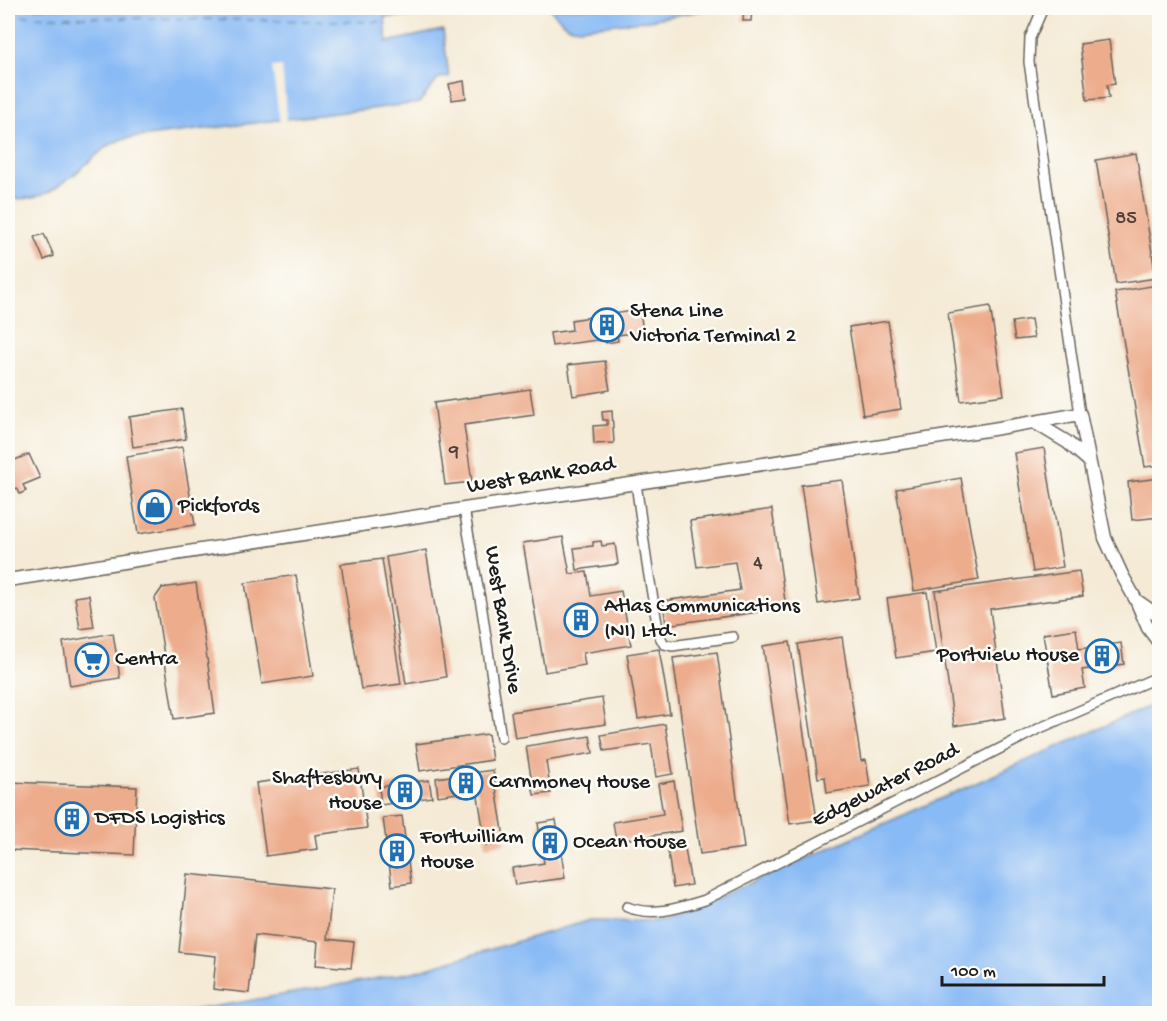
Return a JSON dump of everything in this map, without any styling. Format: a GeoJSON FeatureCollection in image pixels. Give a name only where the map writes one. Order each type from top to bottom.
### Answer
{"type":"FeatureCollection","features":[{"type":"Feature","properties":{"kind":"street"},"geometry":{"type":"LineString","coordinates":[[1043,8],[1030,38],[1029,62],[1080,414],[1106,538],[1148,628],[1160,644]]}},
{"type":"Feature","properties":{"kind":"street","name":"West Bank Road"},"geometry":{"type":"LineString","coordinates":[[8,580],[868,449],[1080,414]]}},
{"type":"Feature","properties":{"kind":"street"},"geometry":{"type":"LineString","coordinates":[[1034,422],[1067,442],[1089,461]]}},
{"type":"Feature","properties":{"kind":"street"},"geometry":{"type":"LineString","coordinates":[[636,483],[659,635],[664,644],[672,646],[733,637]]}},
{"type":"Feature","properties":{"kind":"street","name":"West Bank Drive"},"geometry":{"type":"LineString","coordinates":[[464,509],[501,738]]}},
{"type":"Feature","properties":{"kind":"street"},"geometry":{"type":"LineString","coordinates":[[1136,600],[1160,617]]}},
{"type":"Feature","properties":{"kind":"street","name":"Edgewater Road"},"geometry":{"type":"LineString","coordinates":[[627,907],[638,911],[666,912],[705,900],[1040,728],[1160,676]]}},
{"type":"Feature","properties":{"kind":"water"},"geometry":{"type":"Polygon","coordinates":[[[8,8],[436,8],[436,16],[385,17],[387,42],[443,30],[449,77],[439,78],[419,103],[122,139],[106,147],[74,175],[49,192],[33,198],[15,199],[8,182],[8,8]]]}},
{"type":"Feature","properties":{"kind":"water"},"geometry":{"type":"Polygon","coordinates":[[[549,8],[716,8],[643,21],[579,28],[567,26],[549,8]]]}},
{"type":"Feature","properties":{"kind":"water"},"geometry":{"type":"Polygon","coordinates":[[[1159,702],[1159,1013],[172,1014],[413,972],[590,920],[664,921],[1159,702]]]}},
{"type":"Feature","properties":{"kind":"pier"},"geometry":{"type":"Polygon","coordinates":[[[282,66],[287,122],[280,123],[272,67],[282,66]]]}},
{"type":"Feature","properties":{"kind":"building"},"geometry":{"type":"Polygon","coordinates":[[[744,8],[752,8],[751,21],[743,21],[744,8]]]}},
{"type":"Feature","properties":{"kind":"building"},"geometry":{"type":"Polygon","coordinates":[[[1109,40],[1115,84],[1107,85],[1109,98],[1087,100],[1080,44],[1109,40]]]}},
{"type":"Feature","properties":{"kind":"building"},"geometry":{"type":"Polygon","coordinates":[[[464,81],[466,98],[452,100],[449,84],[464,81]]]}},
{"type":"Feature","properties":{"kind":"building"},"geometry":{"type":"Polygon","coordinates":[[[1136,153],[1156,278],[1116,284],[1096,160],[1136,153]]]}},
{"type":"Feature","properties":{"kind":"building"},"geometry":{"type":"Polygon","coordinates":[[[44,234],[54,256],[44,260],[34,237],[44,234]]]}},
{"type":"Feature","properties":{"kind":"building"},"geometry":{"type":"Polygon","coordinates":[[[1157,285],[1160,298],[1160,465],[1145,467],[1115,292],[1157,285]]]}},
{"type":"Feature","properties":{"kind":"building"},"geometry":{"type":"Polygon","coordinates":[[[990,306],[1004,395],[961,401],[948,313],[990,306]]]}},
{"type":"Feature","properties":{"kind":"building","name":"Stena Line Victoria Terminal 2"},"geometry":{"type":"Polygon","coordinates":[[[640,310],[643,332],[617,335],[618,341],[606,343],[605,339],[552,346],[550,333],[572,330],[571,320],[640,310]]]}},
{"type":"Feature","properties":{"kind":"building"},"geometry":{"type":"Polygon","coordinates":[[[1031,319],[1034,338],[1015,340],[1012,322],[1031,319]]]}},
{"type":"Feature","properties":{"kind":"building"},"geometry":{"type":"Polygon","coordinates":[[[888,321],[901,409],[863,415],[849,327],[888,321]]]}},
{"type":"Feature","properties":{"kind":"building"},"geometry":{"type":"Polygon","coordinates":[[[605,361],[610,390],[573,396],[568,365],[605,361]]]}},
{"type":"Feature","properties":{"kind":"building"},"geometry":{"type":"Polygon","coordinates":[[[530,389],[534,415],[464,425],[472,482],[445,485],[434,403],[530,389]]]}},
{"type":"Feature","properties":{"kind":"building"},"geometry":{"type":"Polygon","coordinates":[[[182,409],[186,439],[133,447],[129,417],[182,409]]]}},
{"type":"Feature","properties":{"kind":"building"},"geometry":{"type":"Polygon","coordinates":[[[612,411],[614,443],[594,444],[593,426],[607,425],[607,420],[603,420],[602,412],[612,411]]]}},
{"type":"Feature","properties":{"kind":"building"},"geometry":{"type":"Polygon","coordinates":[[[182,447],[195,525],[138,534],[126,456],[182,447]]]}},
{"type":"Feature","properties":{"kind":"building"},"geometry":{"type":"Polygon","coordinates":[[[1044,448],[1063,567],[1033,572],[1014,453],[1044,448]]]}},
{"type":"Feature","properties":{"kind":"building"},"geometry":{"type":"Polygon","coordinates":[[[29,454],[40,478],[23,485],[26,491],[20,494],[17,488],[10,491],[8,463],[29,454]]]}},
{"type":"Feature","properties":{"kind":"building"},"geometry":{"type":"Polygon","coordinates":[[[961,478],[979,580],[914,591],[896,489],[961,478]]]}},
{"type":"Feature","properties":{"kind":"building"},"geometry":{"type":"Polygon","coordinates":[[[1160,478],[1160,517],[1132,520],[1128,482],[1160,478]]]}},
{"type":"Feature","properties":{"kind":"building"},"geometry":{"type":"Polygon","coordinates":[[[842,480],[859,598],[818,604],[801,485],[842,480]]]}},
{"type":"Feature","properties":{"kind":"building"},"geometry":{"type":"Polygon","coordinates":[[[772,509],[786,608],[666,625],[663,601],[740,590],[735,562],[697,567],[690,521],[772,509]]]}},
{"type":"Feature","properties":{"kind":"building","name":"Atlas Communications (NI) Ltd."},"geometry":{"type":"Polygon","coordinates":[[[563,537],[570,574],[587,572],[591,596],[621,591],[631,645],[583,653],[585,665],[545,672],[523,543],[563,537]]]}},
{"type":"Feature","properties":{"kind":"building"},"geometry":{"type":"Polygon","coordinates":[[[601,541],[602,546],[615,544],[618,564],[577,570],[574,548],[593,546],[593,542],[601,541]]]}},
{"type":"Feature","properties":{"kind":"building"},"geometry":{"type":"Polygon","coordinates":[[[426,550],[446,677],[406,684],[386,557],[426,550]]]}},
{"type":"Feature","properties":{"kind":"building"},"geometry":{"type":"Polygon","coordinates":[[[382,559],[401,684],[361,689],[341,564],[382,559]]]}},
{"type":"Feature","properties":{"kind":"building"},"geometry":{"type":"Polygon","coordinates":[[[1079,571],[1083,596],[990,609],[1005,718],[954,726],[935,591],[1079,571]]]}},
{"type":"Feature","properties":{"kind":"building"},"geometry":{"type":"Polygon","coordinates":[[[296,575],[313,676],[262,684],[245,583],[296,575]]]}},
{"type":"Feature","properties":{"kind":"building"},"geometry":{"type":"Polygon","coordinates":[[[196,583],[215,713],[174,719],[155,598],[162,588],[196,583]]]}},
{"type":"Feature","properties":{"kind":"building"},"geometry":{"type":"Polygon","coordinates":[[[927,592],[936,652],[896,658],[887,598],[927,592]]]}},
{"type":"Feature","properties":{"kind":"building"},"geometry":{"type":"Polygon","coordinates":[[[89,595],[94,627],[80,629],[75,597],[89,595]]]}},
{"type":"Feature","properties":{"kind":"building"},"geometry":{"type":"Polygon","coordinates":[[[1076,629],[1079,649],[1121,643],[1124,664],[1082,670],[1085,688],[1053,694],[1043,634],[1076,629]]]}},
{"type":"Feature","properties":{"kind":"building","name":"Centra"},"geometry":{"type":"Polygon","coordinates":[[[113,633],[120,678],[70,686],[63,642],[113,633]]]}},
{"type":"Feature","properties":{"kind":"building"},"geometry":{"type":"Polygon","coordinates":[[[842,637],[861,761],[866,760],[870,786],[827,793],[825,777],[818,778],[798,644],[842,637]]]}},
{"type":"Feature","properties":{"kind":"building"},"geometry":{"type":"Polygon","coordinates":[[[790,642],[817,820],[790,824],[763,646],[790,642]]]}},
{"type":"Feature","properties":{"kind":"building"},"geometry":{"type":"Polygon","coordinates":[[[659,649],[670,714],[638,719],[627,654],[659,649]]]}},
{"type":"Feature","properties":{"kind":"building"},"geometry":{"type":"Polygon","coordinates":[[[717,652],[744,848],[700,854],[673,658],[717,652]]]}},
{"type":"Feature","properties":{"kind":"building"},"geometry":{"type":"Polygon","coordinates":[[[602,698],[606,724],[515,738],[511,712],[602,698]]]}},
{"type":"Feature","properties":{"kind":"building"},"geometry":{"type":"Polygon","coordinates":[[[665,724],[673,774],[656,777],[651,744],[604,751],[601,735],[665,724]]]}},
{"type":"Feature","properties":{"kind":"building"},"geometry":{"type":"Polygon","coordinates":[[[488,734],[492,760],[420,771],[416,744],[488,734]]]}},
{"type":"Feature","properties":{"kind":"building"},"geometry":{"type":"Polygon","coordinates":[[[590,736],[593,753],[546,761],[551,793],[534,795],[526,746],[590,736]]]}},
{"type":"Feature","properties":{"kind":"building"},"geometry":{"type":"Polygon","coordinates":[[[359,769],[367,828],[315,835],[317,849],[266,856],[256,783],[359,769]]]}},
{"type":"Feature","properties":{"kind":"building"},"geometry":{"type":"Polygon","coordinates":[[[493,770],[505,843],[486,846],[477,790],[438,796],[436,778],[493,770]]]}},
{"type":"Feature","properties":{"kind":"building","name":"Shaftesbury House"},"geometry":{"type":"Polygon","coordinates":[[[429,780],[432,797],[381,805],[379,787],[429,780]]]}},
{"type":"Feature","properties":{"kind":"building"},"geometry":{"type":"Polygon","coordinates":[[[674,781],[682,831],[616,841],[613,822],[663,814],[658,784],[674,781]]]}},
{"type":"Feature","properties":{"kind":"building","name":"DFDS Logistics"},"geometry":{"type":"Polygon","coordinates":[[[8,782],[137,787],[134,855],[8,850],[8,782]]]}},
{"type":"Feature","properties":{"kind":"building","name":"Fortwilliam House"},"geometry":{"type":"Polygon","coordinates":[[[402,816],[411,883],[392,886],[383,818],[402,816]]]}},
{"type":"Feature","properties":{"kind":"building","name":"Ocean House"},"geometry":{"type":"Polygon","coordinates":[[[556,820],[565,878],[515,885],[512,868],[544,863],[538,823],[556,820]]]}},
{"type":"Feature","properties":{"kind":"building"},"geometry":{"type":"Polygon","coordinates":[[[684,842],[691,885],[673,888],[667,844],[684,842]]]}},
{"type":"Feature","properties":{"kind":"building"},"geometry":{"type":"Polygon","coordinates":[[[187,874],[332,889],[327,939],[354,942],[351,968],[316,965],[318,942],[255,935],[249,993],[213,989],[216,956],[179,952],[187,874]]]}},
{"type":"Feature","properties":{"kind":"ferry route"},"geometry":{"type":"LineString","coordinates":[[8,16],[385,22]]}},
{"type":"Feature","properties":{"kind":"place","name":"Stena Line Victoria Terminal 2"},"geometry":{"type":"Point","coordinates":[607,325]}},
{"type":"Feature","properties":{"kind":"place","name":"Pickfords"},"geometry":{"type":"Point","coordinates":[155,507]}},
{"type":"Feature","properties":{"kind":"place","name":"Atlas Communications (NI) Ltd."},"geometry":{"type":"Point","coordinates":[581,620]}},
{"type":"Feature","properties":{"kind":"place","name":"Portview House"},"geometry":{"type":"Point","coordinates":[1102,656]}},
{"type":"Feature","properties":{"kind":"place","name":"Centra"},"geometry":{"type":"Point","coordinates":[92,660]}},
{"type":"Feature","properties":{"kind":"place","name":"Carnmoney House"},"geometry":{"type":"Point","coordinates":[466,783]}},
{"type":"Feature","properties":{"kind":"place","name":"Shaftesbury House"},"geometry":{"type":"Point","coordinates":[405,792]}},
{"type":"Feature","properties":{"kind":"place","name":"DFDS Logistics"},"geometry":{"type":"Point","coordinates":[72,819]}},
{"type":"Feature","properties":{"kind":"place","name":"Ocean House"},"geometry":{"type":"Point","coordinates":[550,843]}},
{"type":"Feature","properties":{"kind":"place","name":"Fortwilliam House"},"geometry":{"type":"Point","coordinates":[397,851]}}]}
